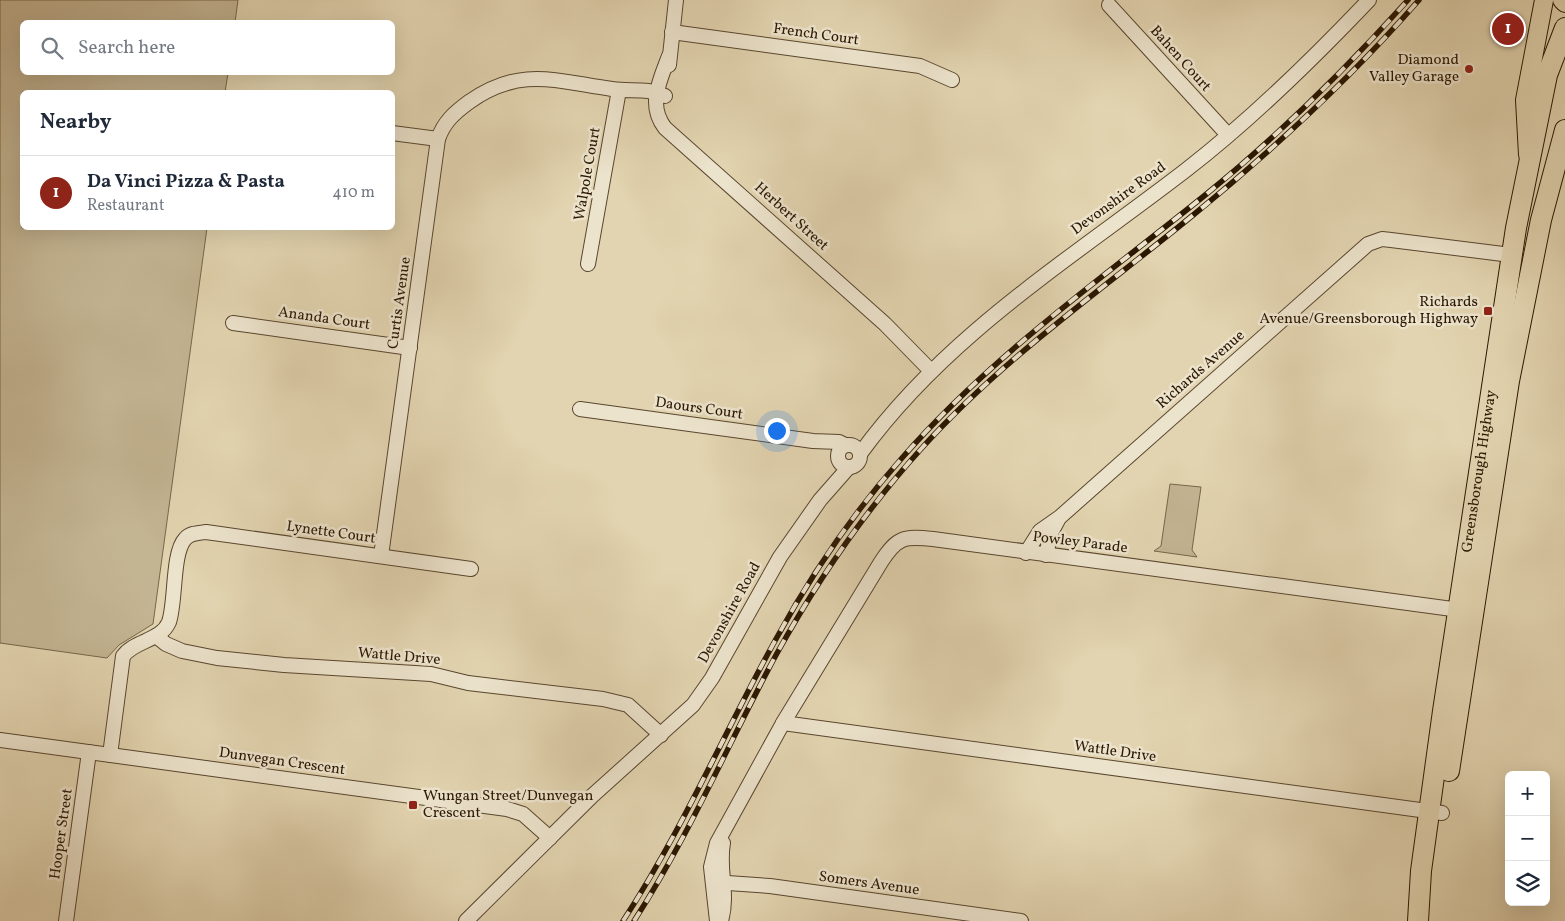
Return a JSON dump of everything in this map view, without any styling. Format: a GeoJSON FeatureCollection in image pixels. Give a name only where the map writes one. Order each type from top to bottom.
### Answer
{"type":"FeatureCollection","features":[{"type":"Feature","properties":{"kind":"highway","name":"Greensborough Highway"},"geometry":{"type":"LineString","coordinates":[[1424,921],[1436,812],[1466,611],[1511,256],[1547,75],[1565,28]]}},
{"type":"Feature","properties":{"kind":"highway","name":"Greensborough Highway"},"geometry":{"type":"LineString","coordinates":[[1466,611],[1515,347],[1541,220],[1565,130]]}},
{"type":"Feature","properties":{"kind":"highway","name":"Greensborough Highway"},"geometry":{"type":"LineString","coordinates":[[1418,921],[1421,871],[1436,812]]}},
{"type":"Feature","properties":{"kind":"main road"},"geometry":{"type":"LineString","coordinates":[[1529,163],[1525,127],[1526,100],[1544,0]]}},
{"type":"Feature","properties":{"kind":"main road"},"geometry":{"type":"LineString","coordinates":[[1562,0],[1565,3]]}},
{"type":"Feature","properties":{"kind":"street"},"geometry":{"type":"LineString","coordinates":[[659,95],[670,76],[669,56],[676,0]]}},
{"type":"Feature","properties":{"kind":"street","name":"Devonshire Road"},"geometry":{"type":"LineString","coordinates":[[843,454],[857,463],[860,454],[884,421],[934,368],[1026,288],[1174,179],[1228,135],[1304,67],[1369,0]]}},
{"type":"Feature","properties":{"kind":"street","name":"Bahen Court"},"geometry":{"type":"LineString","coordinates":[[1109,5],[1228,135]]}},
{"type":"Feature","properties":{"kind":"street","name":"French Court"},"geometry":{"type":"LineString","coordinates":[[672,32],[920,66],[952,80]]}},
{"type":"Feature","properties":{"kind":"street","name":"Curtis Avenue"},"geometry":{"type":"LineString","coordinates":[[381,556],[441,129],[452,115],[482,93],[504,82],[543,80],[619,90],[638,89],[659,95]]}},
{"type":"Feature","properties":{"kind":"street","name":"Walpole Court"},"geometry":{"type":"LineString","coordinates":[[588,264],[619,90]]}},
{"type":"Feature","properties":{"kind":"street","name":"Herbert Street"},"geometry":{"type":"LineString","coordinates":[[659,95],[675,135],[934,368]]}},
{"type":"Feature","properties":{"kind":"street"},"geometry":{"type":"LineString","coordinates":[[395,134],[438,140]]}},
{"type":"Feature","properties":{"kind":"street","name":"Richards Avenue"},"geometry":{"type":"LineString","coordinates":[[1026,553],[1040,531],[1060,517],[1368,244],[1382,239],[1511,256]]}},
{"type":"Feature","properties":{"kind":"street","name":"Ananda Court"},"geometry":{"type":"LineString","coordinates":[[233,323],[410,348]]}},
{"type":"Feature","properties":{"kind":"street","name":"Daours Court"},"geometry":{"type":"LineString","coordinates":[[580,409],[813,441],[843,454]]}},
{"type":"Feature","properties":{"kind":"street","name":"Devonshire Road"},"geometry":{"type":"LineString","coordinates":[[466,921],[550,838],[693,705],[707,686],[780,557],[820,500],[843,454],[884,421]]}},
{"type":"Feature","properties":{"kind":"street","name":"Richards Avenue"},"geometry":{"type":"LineString","coordinates":[[1046,555],[1051,533],[1060,517]]}},
{"type":"Feature","properties":{"kind":"street","name":"Lynette Court"},"geometry":{"type":"LineString","coordinates":[[156,636],[162,632],[169,621],[181,544],[188,536],[206,532],[471,569]]}},
{"type":"Feature","properties":{"kind":"street","name":"Powley Parade"},"geometry":{"type":"LineString","coordinates":[[719,882],[713,853],[783,723],[881,562],[899,540],[912,537],[1466,611]]}},
{"type":"Feature","properties":{"kind":"street"},"geometry":{"type":"LineString","coordinates":[[110,755],[123,656],[130,649],[156,636]]}},
{"type":"Feature","properties":{"kind":"street","name":"Wattle Drive"},"geometry":{"type":"LineString","coordinates":[[156,636],[166,644],[182,651],[217,658],[284,665],[431,674],[468,683],[603,699],[628,705],[661,735]]}},
{"type":"Feature","properties":{"kind":"street","name":"Wattle Drive"},"geometry":{"type":"LineString","coordinates":[[783,723],[1436,812]]}},
{"type":"Feature","properties":{"kind":"street","name":"Dunvegan Crescent"},"geometry":{"type":"LineString","coordinates":[[0,740],[507,809],[523,814],[550,838]]}},
{"type":"Feature","properties":{"kind":"street","name":"Hooper Street"},"geometry":{"type":"LineString","coordinates":[[66,921],[89,752]]}},
{"type":"Feature","properties":{"kind":"street"},"geometry":{"type":"LineString","coordinates":[[717,921],[719,882]]}},
{"type":"Feature","properties":{"kind":"street"},"geometry":{"type":"LineString","coordinates":[[719,882],[725,898],[721,921]]}},
{"type":"Feature","properties":{"kind":"street","name":"Somers Avenue"},"geometry":{"type":"LineString","coordinates":[[719,882],[770,886],[1020,921]]}},
{"type":"Feature","properties":{"kind":"shaded area"},"geometry":{"type":"Polygon","coordinates":[[[0,0],[238,0],[235,20],[20,20],[20,75],[228,75],[225,90],[20,90],[20,230],[207,230],[153,624],[119,645],[107,658],[0,643],[0,0]]]}},
{"type":"Feature","properties":{"kind":"shaded area"},"geometry":{"type":"Polygon","coordinates":[[[1170,484],[1201,487],[1192,550],[1197,557],[1154,551],[1161,546],[1170,484]]]}},
{"type":"Feature","properties":{"kind":"railway"},"geometry":{"type":"LineString","coordinates":[[623,921],[664,852],[789,615],[834,545],[884,479],[936,421],[1009,353],[1231,174],[1284,127],[1360,52],[1408,0]]}},
{"type":"Feature","properties":{"kind":"railway"},"geometry":{"type":"LineString","coordinates":[[634,921],[673,856],[758,688],[808,600],[861,522],[900,473],[952,417],[1017,356],[1252,166],[1338,86],[1419,0]]}},
{"type":"Feature","properties":{"kind":"place","name":"Da Vinci Pizza & Pasta"},"geometry":{"type":"Point","coordinates":[1508,29]}},
{"type":"Feature","properties":{"kind":"place","name":"Diamond Valley Garage"},"geometry":{"type":"Point","coordinates":[1469,69]}},
{"type":"Feature","properties":{"kind":"place","name":"Richards Avenue/Greensborough Highway"},"geometry":{"type":"Point","coordinates":[1488,311]}},
{"type":"Feature","properties":{"kind":"place","name":"Wungan Street/Dunvegan Crescent"},"geometry":{"type":"Point","coordinates":[413,805]}}]}
